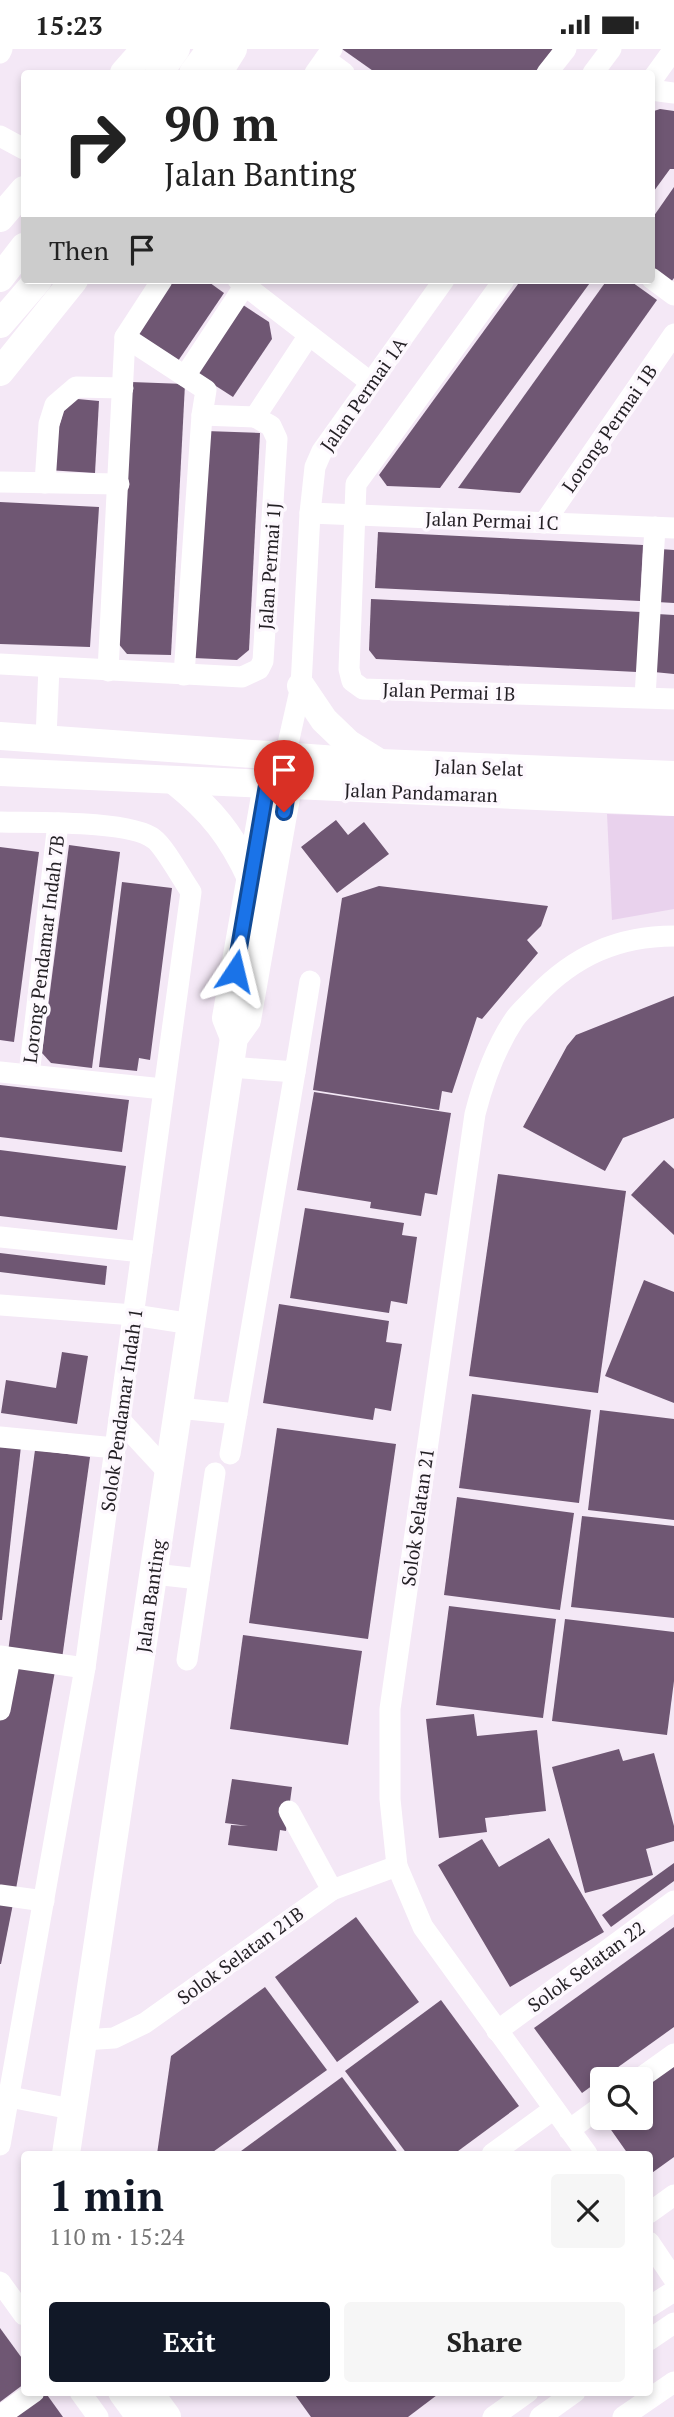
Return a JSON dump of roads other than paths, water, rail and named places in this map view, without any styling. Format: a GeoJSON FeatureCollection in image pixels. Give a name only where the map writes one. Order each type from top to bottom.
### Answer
{"type":"FeatureCollection","features":[{"type":"Feature","properties":{"kind":"main road"},"geometry":{"type":"LineString","coordinates":[[127,70],[145,49]]}},
{"type":"Feature","properties":{"kind":"main road"},"geometry":{"type":"LineString","coordinates":[[161,70],[176,49]]}},
{"type":"Feature","properties":{"kind":"main road"},"geometry":{"type":"LineString","coordinates":[[195,70],[211,49]]}},
{"type":"Feature","properties":{"kind":"main road"},"geometry":{"type":"LineString","coordinates":[[220,70],[233,49]]}},
{"type":"Feature","properties":{"kind":"main road"},"geometry":{"type":"LineString","coordinates":[[0,218],[21,194]]}},
{"type":"Feature","properties":{"kind":"main road"},"geometry":{"type":"LineString","coordinates":[[0,278],[21,251]]}},
{"type":"Feature","properties":{"kind":"main road"},"geometry":{"type":"LineString","coordinates":[[0,324],[35,284]]}},
{"type":"Feature","properties":{"kind":"main road"},"geometry":{"type":"LineString","coordinates":[[0,372],[71,284]]}},
{"type":"Feature","properties":{"kind":"main road"},"geometry":{"type":"LineString","coordinates":[[301,687],[324,720],[349,744],[380,763]]}},
{"type":"Feature","properties":{"kind":"main road"},"geometry":{"type":"LineString","coordinates":[[0,736],[285,757]]}},
{"type":"Feature","properties":{"kind":"main road","name":"Jalan Selat"},"geometry":{"type":"LineString","coordinates":[[285,757],[674,775]]}},
{"type":"Feature","properties":{"kind":"main road","name":"Jalan Banting"},"geometry":{"type":"LineString","coordinates":[[234,1038],[226,1018],[251,877],[285,757]]}},
{"type":"Feature","properties":{"kind":"main road","name":"Jalan Pandamaran"},"geometry":{"type":"LineString","coordinates":[[0,772],[176,782],[674,802]]}},
{"type":"Feature","properties":{"kind":"main road"},"geometry":{"type":"LineString","coordinates":[[176,782],[202,803],[224,828],[240,852],[251,877]]}},
{"type":"Feature","properties":{"kind":"main road","name":"Jalan Banting"},"geometry":{"type":"LineString","coordinates":[[66,2151],[234,1038],[247,1020],[277,786]]}},
{"type":"Feature","properties":{"kind":"main road"},"geometry":{"type":"LineString","coordinates":[[125,2396],[140,2417]]}},
{"type":"Feature","properties":{"kind":"main road"},"geometry":{"type":"LineString","coordinates":[[152,2396],[167,2417]]}},
{"type":"Feature","properties":{"kind":"street"},"geometry":{"type":"LineString","coordinates":[[549,70],[566,49]]}},
{"type":"Feature","properties":{"kind":"street"},"geometry":{"type":"LineString","coordinates":[[595,70],[611,49]]}},
{"type":"Feature","properties":{"kind":"street"},"geometry":{"type":"LineString","coordinates":[[655,75],[674,49]]}},
{"type":"Feature","properties":{"kind":"street"},"geometry":{"type":"LineString","coordinates":[[655,91],[674,93]]}},
{"type":"Feature","properties":{"kind":"street"},"geometry":{"type":"LineString","coordinates":[[0,137],[21,148]]}},
{"type":"Feature","properties":{"kind":"street"},"geometry":{"type":"LineString","coordinates":[[655,281],[674,295]]}},
{"type":"Feature","properties":{"kind":"street"},"geometry":{"type":"LineString","coordinates":[[108,671],[125,337],[159,284]]}},
{"type":"Feature","properties":{"kind":"street"},"geometry":{"type":"LineString","coordinates":[[186,376],[240,284]]}},
{"type":"Feature","properties":{"kind":"street"},"geometry":{"type":"LineString","coordinates":[[242,284],[370,382]]}},
{"type":"Feature","properties":{"kind":"street","name":"Jalan Permai 1A"},"geometry":{"type":"LineString","coordinates":[[285,757],[301,687],[315,467],[322,451],[441,284]]}},
{"type":"Feature","properties":{"kind":"street"},"geometry":{"type":"LineString","coordinates":[[355,515],[356,484],[501,284]]}},
{"type":"Feature","properties":{"kind":"street","name":"Lorong Permai 1B"},"geometry":{"type":"LineString","coordinates":[[544,523],[674,334]]}},
{"type":"Feature","properties":{"kind":"street"},"geometry":{"type":"LineString","coordinates":[[202,415],[255,417],[309,335]]}},
{"type":"Feature","properties":{"kind":"street"},"geometry":{"type":"LineString","coordinates":[[125,337],[206,390],[184,675]]}},
{"type":"Feature","properties":{"kind":"street"},"geometry":{"type":"LineString","coordinates":[[45,483],[49,424],[55,405],[76,387],[123,388]]}},
{"type":"Feature","properties":{"kind":"street","name":"Jalan Permai 1J"},"geometry":{"type":"LineString","coordinates":[[0,664],[243,677],[259,669],[263,661],[276,439],[271,426],[255,417]]}},
{"type":"Feature","properties":{"kind":"street"},"geometry":{"type":"LineString","coordinates":[[0,482],[119,484]]}},
{"type":"Feature","properties":{"kind":"street","name":"Jalan Permai 1C"},"geometry":{"type":"LineString","coordinates":[[310,513],[664,528]]}},
{"type":"Feature","properties":{"kind":"street","name":"Jalan Permai 1B"},"geometry":{"type":"LineString","coordinates":[[355,515],[349,669],[352,681],[363,688],[674,699]]}},
{"type":"Feature","properties":{"kind":"street"},"geometry":{"type":"LineString","coordinates":[[645,697],[664,528]]}},
{"type":"Feature","properties":{"kind":"street"},"geometry":{"type":"LineString","coordinates":[[46,738],[49,667]]}},
{"type":"Feature","properties":{"kind":"street","name":"Solok Pendamar Indah 1"},"geometry":{"type":"LineString","coordinates":[[0,823],[58,823],[132,828],[155,839],[191,892],[85,1668],[44,1901],[4,2095],[0,2145]]}},
{"type":"Feature","properties":{"kind":"street","name":"Lorong Pendamar Indah 7B"},"geometry":{"type":"LineString","coordinates":[[29,1075],[58,823]]}},
{"type":"Feature","properties":{"kind":"street","name":"Solok Selatan 21"},"geometry":{"type":"LineString","coordinates":[[585,2151],[423,1927],[397,1866],[390,1799],[390,1710],[475,1114],[484,1082],[514,1019],[555,976],[579,959],[628,940],[674,936]]}},
{"type":"Feature","properties":{"kind":"street"},"geometry":{"type":"LineString","coordinates":[[230,1454],[310,981]]}},
{"type":"Feature","properties":{"kind":"street"},"geometry":{"type":"LineString","coordinates":[[230,1067],[295,1072]]}},
{"type":"Feature","properties":{"kind":"street"},"geometry":{"type":"LineString","coordinates":[[0,1072],[163,1089]]}},
{"type":"Feature","properties":{"kind":"street"},"geometry":{"type":"LineString","coordinates":[[0,1237],[142,1252]]}},
{"type":"Feature","properties":{"kind":"street"},"geometry":{"type":"LineString","coordinates":[[0,1304],[134,1315],[192,1324]]}},
{"type":"Feature","properties":{"kind":"street"},"geometry":{"type":"LineString","coordinates":[[178,1408],[237,1414]]}},
{"type":"Feature","properties":{"kind":"street"},"geometry":{"type":"LineString","coordinates":[[120,1419],[169,1473]]}},
{"type":"Feature","properties":{"kind":"street"},"geometry":{"type":"LineString","coordinates":[[0,1437],[115,1448]]}},
{"type":"Feature","properties":{"kind":"street"},"geometry":{"type":"LineString","coordinates":[[187,1660],[215,1473]]}},
{"type":"Feature","properties":{"kind":"street"},"geometry":{"type":"LineString","coordinates":[[154,1574],[199,1579]]}},
{"type":"Feature","properties":{"kind":"street"},"geometry":{"type":"LineString","coordinates":[[0,1710],[5,1657],[85,1668]]}},
{"type":"Feature","properties":{"kind":"street"},"geometry":{"type":"LineString","coordinates":[[289,1811],[332,1889]]}},
{"type":"Feature","properties":{"kind":"street","name":"Solok Selatan 21B"},"geometry":{"type":"LineString","coordinates":[[83,2040],[114,2038],[145,2023],[332,1889],[397,1866]]}},
{"type":"Feature","properties":{"kind":"street"},"geometry":{"type":"LineString","coordinates":[[0,1895],[44,1901]]}},
{"type":"Feature","properties":{"kind":"street","name":"Solok Selatan 22"},"geometry":{"type":"LineString","coordinates":[[498,2031],[674,1901]]}},
{"type":"Feature","properties":{"kind":"street"},"geometry":{"type":"LineString","coordinates":[[653,2069],[674,2054]]}},
{"type":"Feature","properties":{"kind":"street"},"geometry":{"type":"LineString","coordinates":[[4,2095],[71,2109]]}},
{"type":"Feature","properties":{"kind":"street"},"geometry":{"type":"LineString","coordinates":[[496,2151],[554,2109]]}},
{"type":"Feature","properties":{"kind":"street"},"geometry":{"type":"LineString","coordinates":[[569,2130],[590,2115]]}},
{"type":"Feature","properties":{"kind":"street"},"geometry":{"type":"LineString","coordinates":[[653,2210],[674,2195]]}},
{"type":"Feature","properties":{"kind":"street"},"geometry":{"type":"LineString","coordinates":[[653,2248],[674,2280]]}},
{"type":"Feature","properties":{"kind":"street"},"geometry":{"type":"LineString","coordinates":[[0,2282],[21,2311]]}},
{"type":"Feature","properties":{"kind":"street"},"geometry":{"type":"LineString","coordinates":[[653,2304],[674,2291]]}},
{"type":"Feature","properties":{"kind":"street"},"geometry":{"type":"LineString","coordinates":[[653,2337],[674,2323]]}},
{"type":"Feature","properties":{"kind":"street"},"geometry":{"type":"LineString","coordinates":[[623,2417],[674,2382]]}},
{"type":"Feature","properties":{"kind":"street"},"geometry":{"type":"LineString","coordinates":[[0,2416],[28,2396]]}},
{"type":"Feature","properties":{"kind":"street"},"geometry":{"type":"LineString","coordinates":[[83,2396],[98,2417]]}},
{"type":"Feature","properties":{"kind":"street"},"geometry":{"type":"LineString","coordinates":[[493,2417],[522,2396]]}},
{"type":"Feature","properties":{"kind":"street"},"geometry":{"type":"LineString","coordinates":[[540,2417],[569,2396]]}}]}
